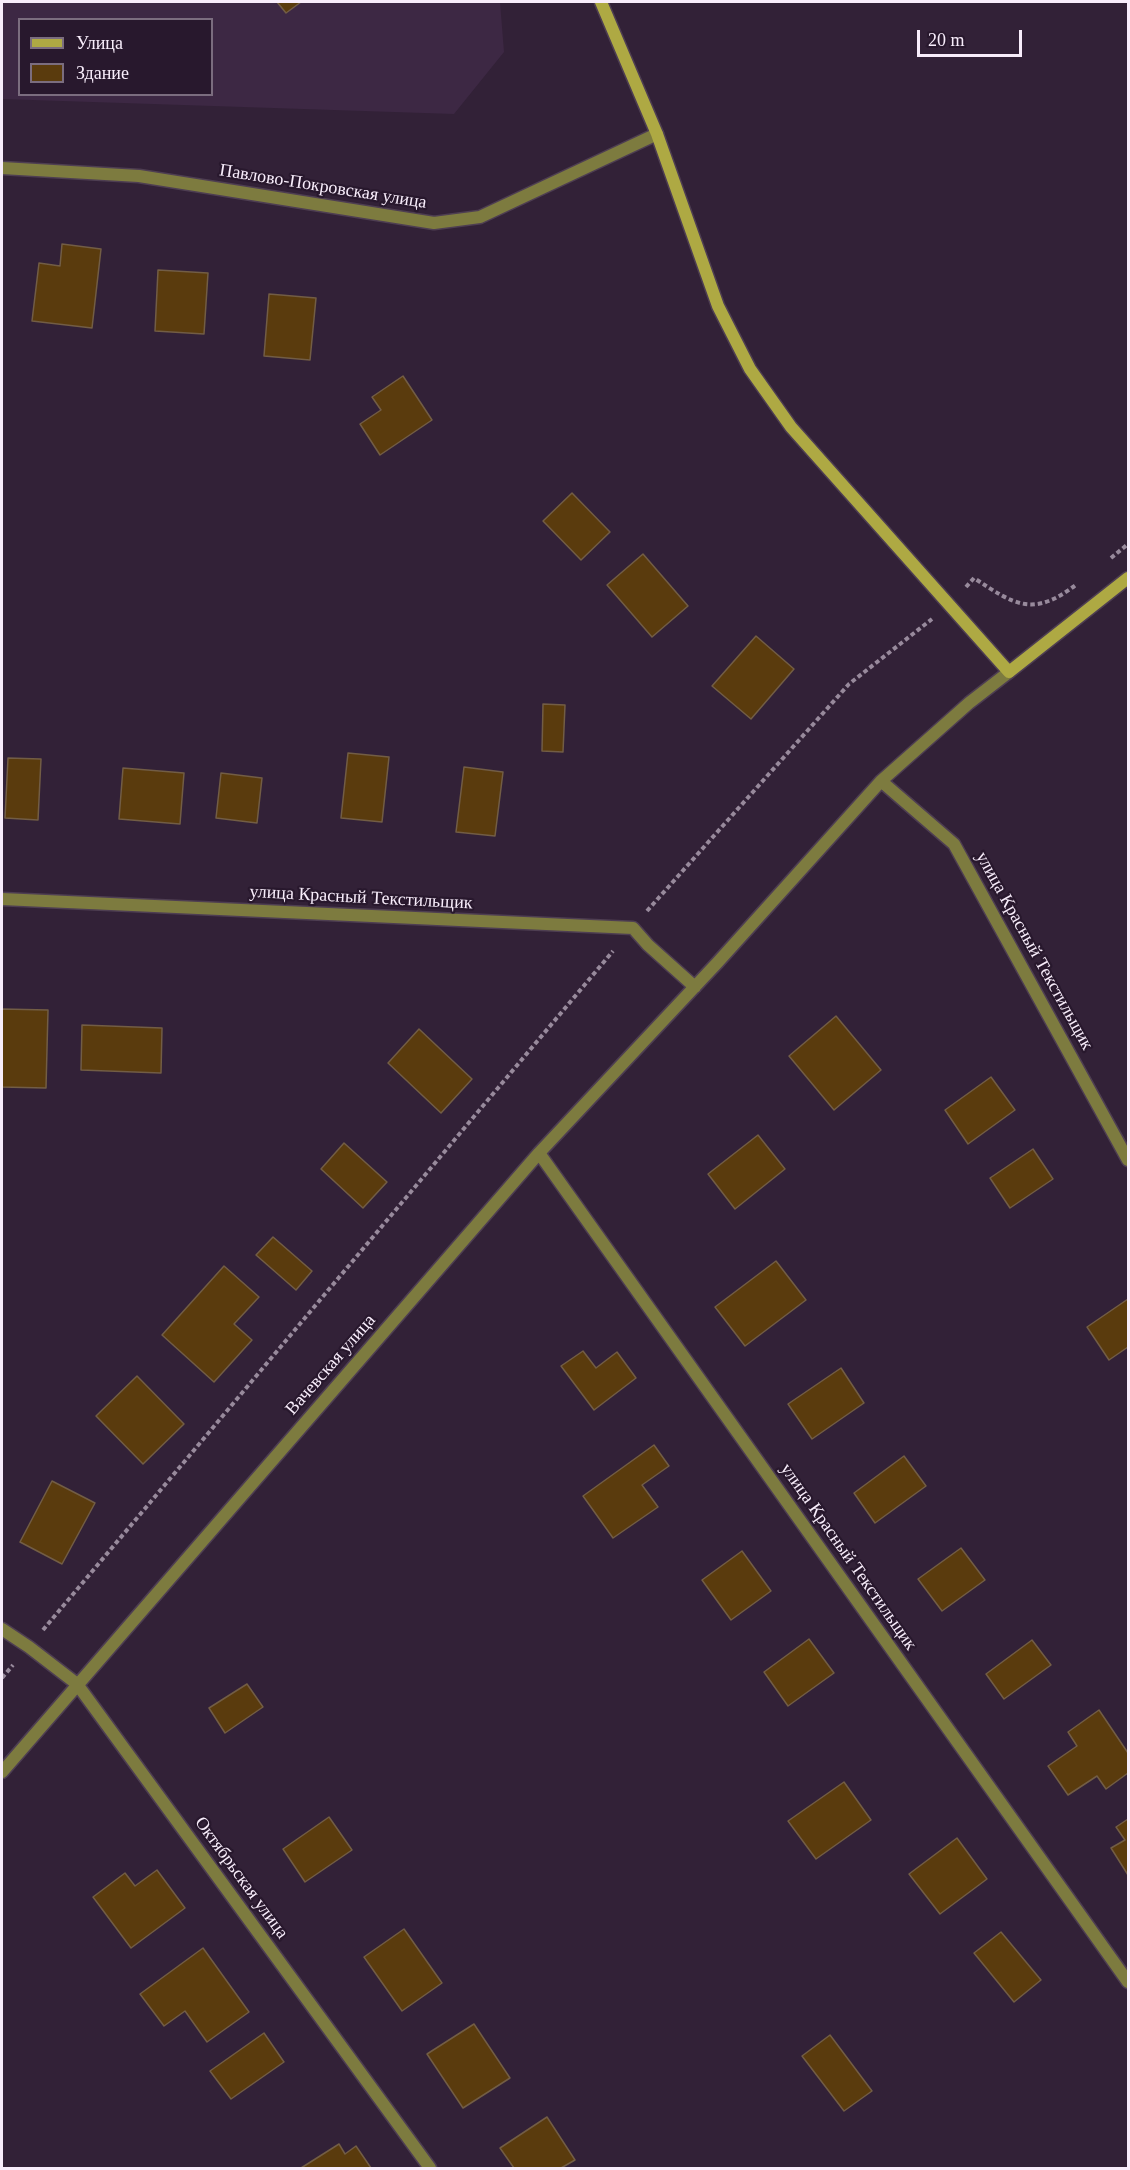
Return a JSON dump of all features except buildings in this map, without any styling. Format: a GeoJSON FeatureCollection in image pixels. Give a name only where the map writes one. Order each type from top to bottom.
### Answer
{"type":"FeatureCollection","features":[{"type":"Feature","properties":{"kind":"main road"},"geometry":{"type":"LineString","coordinates":[[601,2],[657,134],[718,306],[750,369],[791,427],[1009,672],[1128,578]]}},
{"type":"Feature","properties":{"kind":"street","name":"Павлово-Покровская улица"},"geometry":{"type":"LineString","coordinates":[[2,168],[139,176],[434,223],[480,217],[657,134]]}},
{"type":"Feature","properties":{"kind":"street","name":"Вачевская улица"},"geometry":{"type":"LineString","coordinates":[[2,1772],[539,1153],[695,987],[881,781],[969,703],[1009,672]]}},
{"type":"Feature","properties":{"kind":"street","name":"улица Красный Текстильщик"},"geometry":{"type":"LineString","coordinates":[[881,781],[954,844],[1128,1160]]}},
{"type":"Feature","properties":{"kind":"street","name":"улица Красный Текстильщик"},"geometry":{"type":"LineString","coordinates":[[2,899],[633,928]]}},
{"type":"Feature","properties":{"kind":"street"},"geometry":{"type":"LineString","coordinates":[[633,928],[648,945],[695,987]]}},
{"type":"Feature","properties":{"kind":"street","name":"улица Красный Текстильщик"},"geometry":{"type":"LineString","coordinates":[[539,1153],[1128,1982]]}},
{"type":"Feature","properties":{"kind":"street","name":"Октябрьская улица"},"geometry":{"type":"LineString","coordinates":[[2,1629],[77,1684],[430,2169]]}},
{"type":"Feature","properties":{"kind":"path"},"geometry":{"type":"LineString","coordinates":[[2,1678],[633,928],[849,684]]}},
{"type":"Feature","properties":{"kind":"shaded area"},"geometry":{"type":"Polygon","coordinates":[[[2,2],[500,2],[504,52],[454,114],[2,99],[2,2]]]}}]}
